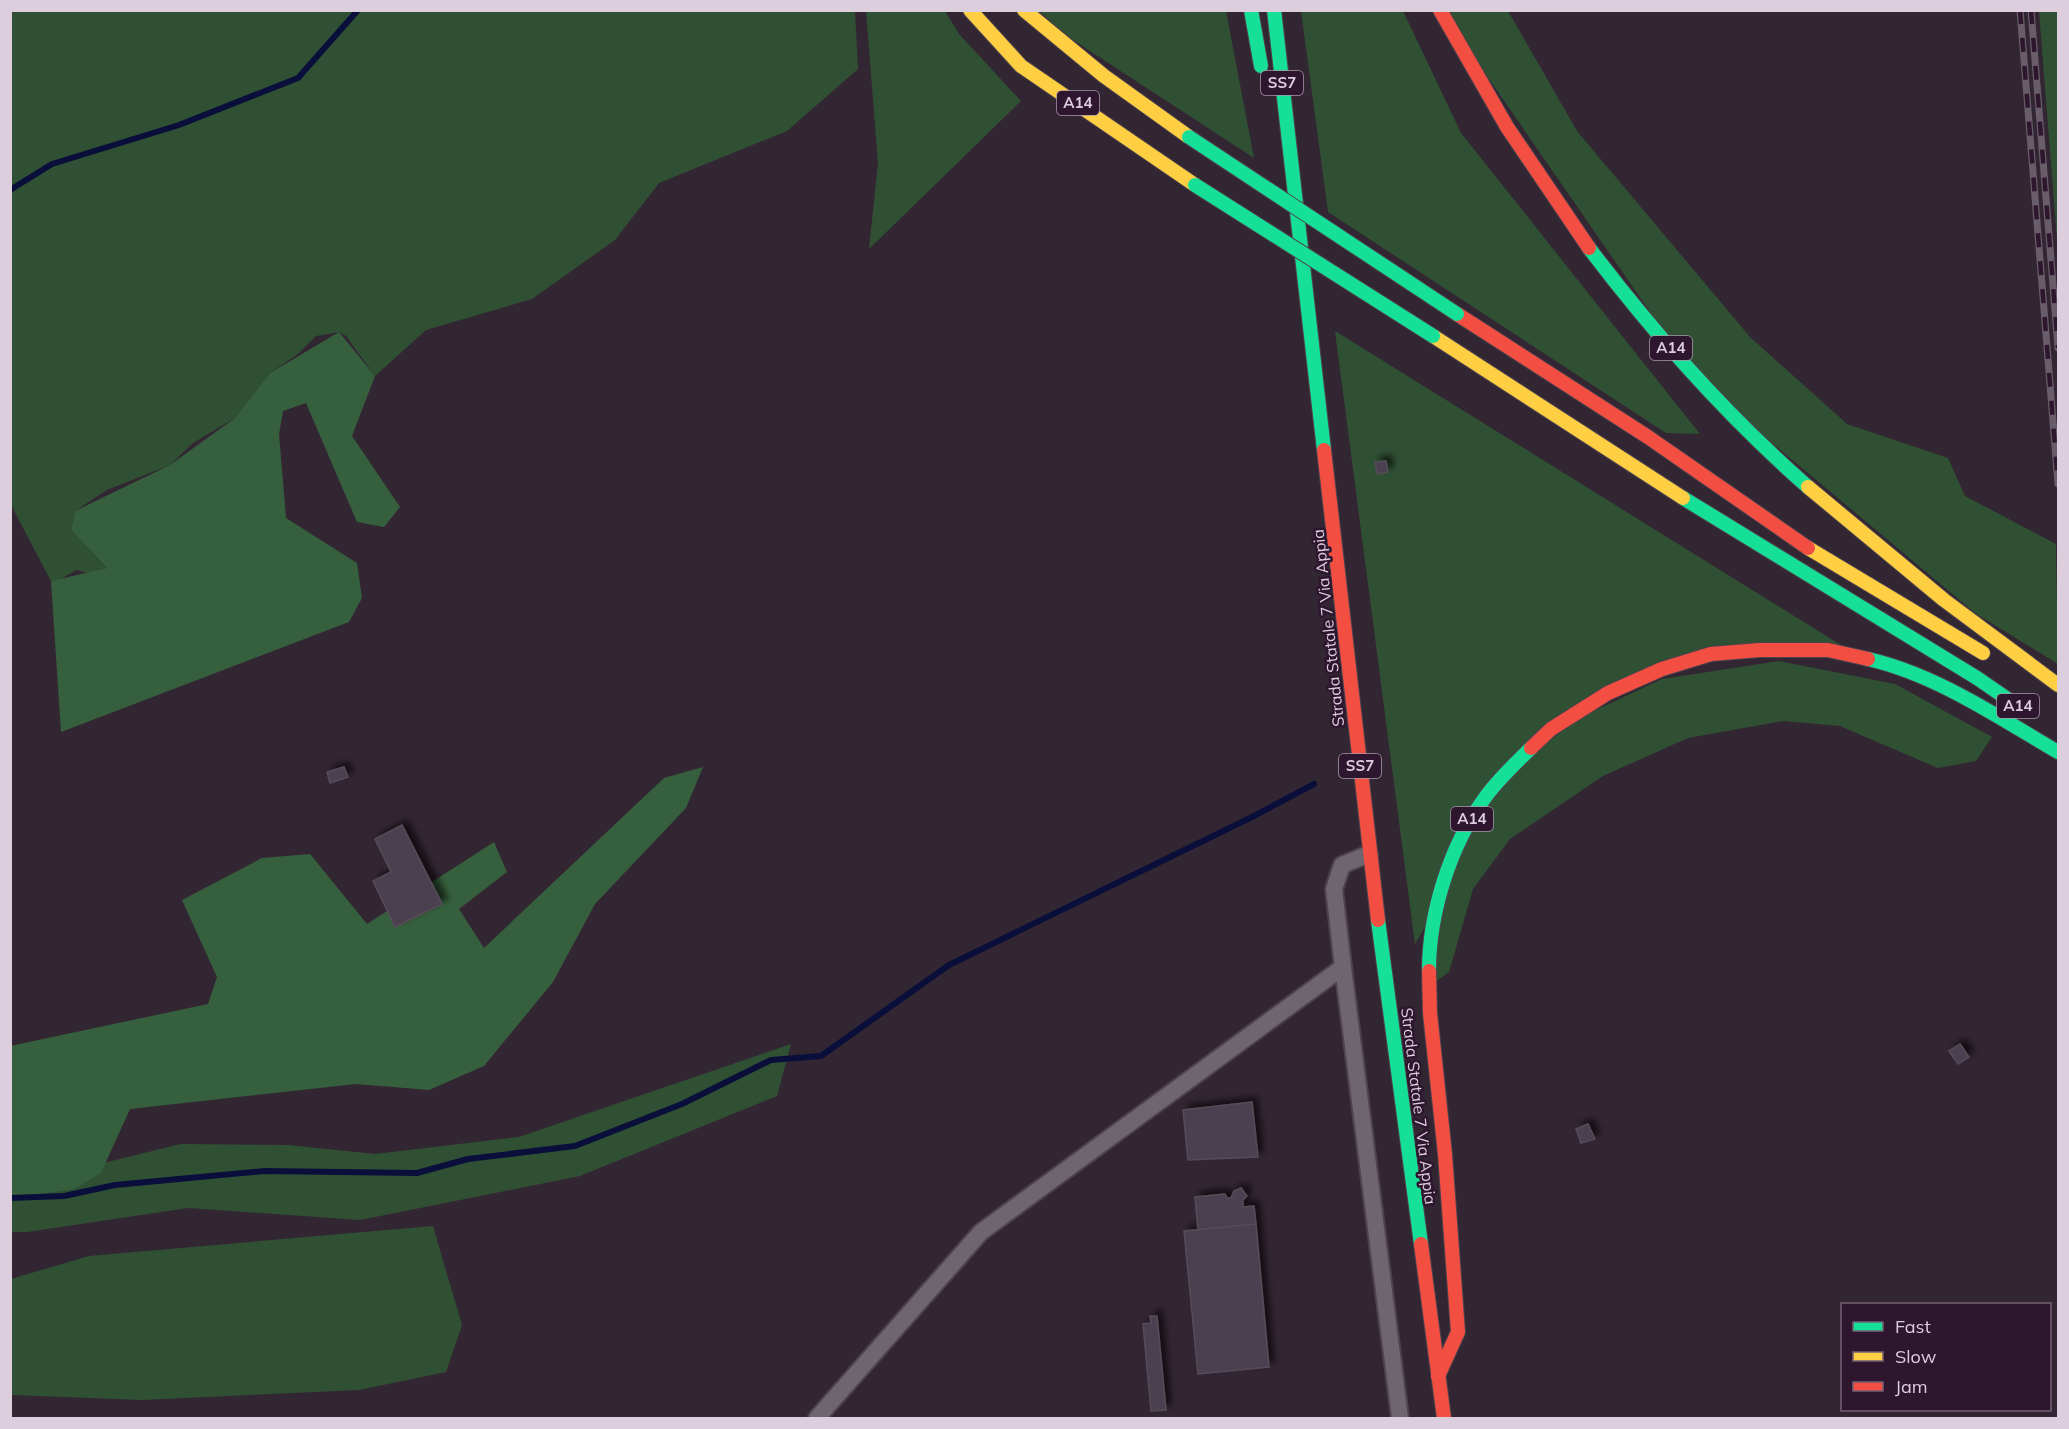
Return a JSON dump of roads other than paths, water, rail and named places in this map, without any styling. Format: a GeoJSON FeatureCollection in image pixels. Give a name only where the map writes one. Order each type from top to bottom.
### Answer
{"type":"FeatureCollection","features":[{"type":"Feature","properties":{"kind":"highway","name":"A14"},"geometry":{"type":"LineString","coordinates":[[970,10],[1021,66],[1195,185],[1690,502],[1977,678],[2031,715]]}},
{"type":"Feature","properties":{"kind":"highway","name":"A14"},"geometry":{"type":"LineString","coordinates":[[1024,10],[1092,69],[1189,137],[1648,437],[1832,565],[2000,663]]}},
{"type":"Feature","properties":{"kind":"highway"},"geometry":{"type":"LineString","coordinates":[[1251,10],[1264,83]]}},
{"type":"Feature","properties":{"kind":"highway","name":"Strada Statale 7 Via Appia"},"geometry":{"type":"LineString","coordinates":[[1274,10],[1369,854],[1444,1419]]}},
{"type":"Feature","properties":{"kind":"highway","name":"A14"},"geometry":{"type":"LineString","coordinates":[[1440,10],[1497,116],[1544,185],[1666,342],[1762,445],[1974,625],[2058,685]]}},
{"type":"Feature","properties":{"kind":"highway"},"geometry":{"type":"LineString","coordinates":[[1271,104],[1289,155]]}},
{"type":"Feature","properties":{"kind":"highway","name":"A14"},"geometry":{"type":"LineString","coordinates":[[1438,1376],[1458,1332],[1445,1154],[1430,1013],[1429,945],[1446,870],[1484,800],[1513,766],[1551,729],[1599,699],[1662,669],[1711,654],[1760,650],[1828,650],[1901,667],[1974,703],[2058,752]]}},
{"type":"Feature","properties":{"kind":"highway","name":"A14"},"geometry":{"type":"LineString","coordinates":[[2029,681],[2058,699]]}},
{"type":"Feature","properties":{"kind":"street"},"geometry":{"type":"LineString","coordinates":[[1369,854],[1342,865],[1334,889],[1400,1419]]}},
{"type":"Feature","properties":{"kind":"street"},"geometry":{"type":"LineString","coordinates":[[817,1419],[981,1232],[1343,967]]}},
{"type":"Feature","properties":{"kind":"waterway"},"geometry":{"type":"LineString","coordinates":[[10,190],[52,164],[179,125],[298,78],[358,10]]}},
{"type":"Feature","properties":{"kind":"waterway"},"geometry":{"type":"LineString","coordinates":[[10,1198],[64,1196],[115,1185],[264,1171],[417,1173],[468,1159],[575,1146],[682,1104],[771,1060],[821,1056],[949,965],[1252,817],[1314,784]]}},
{"type":"Feature","properties":{"kind":"railway"},"geometry":{"type":"LineString","coordinates":[[2020,10],[2058,484]]}},
{"type":"Feature","properties":{"kind":"railway"},"geometry":{"type":"LineString","coordinates":[[2031,10],[2058,348]]}}]}
